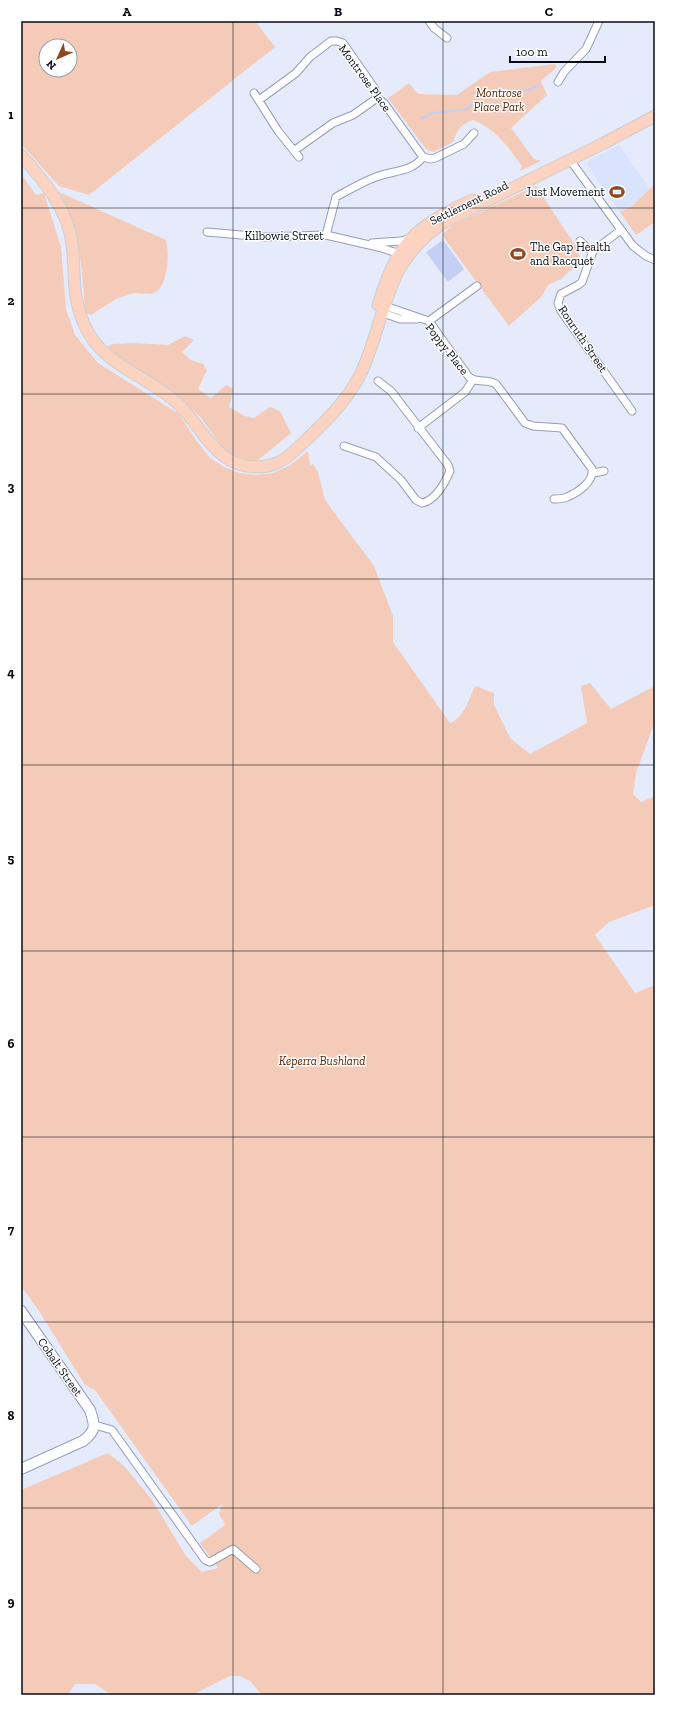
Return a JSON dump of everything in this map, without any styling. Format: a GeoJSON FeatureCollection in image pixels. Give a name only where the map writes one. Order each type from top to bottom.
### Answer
{"type":"FeatureCollection","features":[{"type":"Feature","properties":{"kind":"main road","name":"Settlement Road"},"geometry":{"type":"LineString","coordinates":[[403,255],[442,224],[655,116]]}},
{"type":"Feature","properties":{"kind":"main road","name":"Settlement Road"},"geometry":{"type":"LineString","coordinates":[[21,155],[48,188],[62,211],[70,230],[74,291],[78,310],[85,327],[93,340],[110,359],[160,389],[177,402],[190,416],[214,448],[227,458],[248,467],[264,466],[279,462],[331,417],[343,401],[382,308],[389,283],[411,238],[428,223],[445,213],[530,174],[567,161]]}},
{"type":"Feature","properties":{"kind":"street"},"geometry":{"type":"LineString","coordinates":[[429,21],[434,28],[446,38]]}},
{"type":"Feature","properties":{"kind":"street"},"geometry":{"type":"LineString","coordinates":[[558,82],[564,72],[586,49],[599,21]]}},
{"type":"Feature","properties":{"kind":"street","name":"Montrose Place"},"geometry":{"type":"LineString","coordinates":[[259,100],[296,73],[315,53],[331,41],[343,43],[375,89],[377,98],[384,102],[423,157]]}},
{"type":"Feature","properties":{"kind":"street"},"geometry":{"type":"LineString","coordinates":[[254,93],[278,131],[295,150],[299,157]]}},
{"type":"Feature","properties":{"kind":"street"},"geometry":{"type":"LineString","coordinates":[[295,150],[333,123],[353,115],[377,98]]}},
{"type":"Feature","properties":{"kind":"street"},"geometry":{"type":"LineString","coordinates":[[326,235],[336,197],[376,176],[411,168],[418,164],[423,157],[431,159],[436,158],[464,144],[474,133]]}},
{"type":"Feature","properties":{"kind":"street"},"geometry":{"type":"LineString","coordinates":[[567,161],[633,246],[646,256],[655,260]]}},
{"type":"Feature","properties":{"kind":"street"},"geometry":{"type":"LineString","coordinates":[[580,241],[587,248],[593,251],[621,230]]}},
{"type":"Feature","properties":{"kind":"street","name":"Kilbowie Street"},"geometry":{"type":"LineString","coordinates":[[207,232],[264,236],[326,235],[366,244],[403,255]]}},
{"type":"Feature","properties":{"kind":"street"},"geometry":{"type":"LineString","coordinates":[[366,244],[401,241],[411,238]]}},
{"type":"Feature","properties":{"kind":"street","name":"Ronruth Street"},"geometry":{"type":"LineString","coordinates":[[593,251],[582,282],[561,294],[558,303],[561,311],[632,411]]}},
{"type":"Feature","properties":{"kind":"street"},"geometry":{"type":"LineString","coordinates":[[426,320],[477,286]]}},
{"type":"Feature","properties":{"kind":"street","name":"Poppy Place"},"geometry":{"type":"LineString","coordinates":[[382,308],[426,320],[469,377],[473,380],[492,381],[496,384],[528,425],[562,428],[592,469],[593,473]]}},
{"type":"Feature","properties":{"kind":"street"},"geometry":{"type":"LineString","coordinates":[[418,428],[464,392],[473,380]]}},
{"type":"Feature","properties":{"kind":"street"},"geometry":{"type":"LineString","coordinates":[[344,446],[376,457],[401,480],[419,502],[428,502],[438,492],[450,471],[448,466],[391,391],[378,381]]}},
{"type":"Feature","properties":{"kind":"street"},"geometry":{"type":"LineString","coordinates":[[554,499],[566,498],[588,483],[593,473],[604,471]]}},
{"type":"Feature","properties":{"kind":"street","name":"Cobalt Street"},"geometry":{"type":"LineString","coordinates":[[21,1311],[90,1410],[95,1425]]}},
{"type":"Feature","properties":{"kind":"street"},"geometry":{"type":"LineString","coordinates":[[21,1469],[83,1441],[91,1434],[95,1425],[112,1430],[204,1560],[210,1562],[233,1549],[256,1569]]}},
{"type":"Feature","properties":{"kind":"shaded area"},"geometry":{"type":"Polygon","coordinates":[[[619,145],[650,189],[632,206],[620,212],[587,164],[590,160],[619,145]]]}},
{"type":"Feature","properties":{"kind":"shaded area"},"geometry":{"type":"Polygon","coordinates":[[[443,240],[464,269],[448,282],[426,252],[443,240]]]}},
{"type":"Feature","properties":{"kind":"green space"},"geometry":{"type":"Polygon","coordinates":[[[21,21],[255,21],[275,47],[89,195],[59,186],[21,144],[21,21]]]}},
{"type":"Feature","properties":{"kind":"green space","name":"Montrose Place Park"},"geometry":{"type":"Polygon","coordinates":[[[555,64],[557,67],[541,81],[547,95],[511,128],[534,159],[541,161],[520,171],[522,166],[501,139],[489,129],[473,120],[465,123],[460,128],[453,142],[433,152],[426,149],[388,98],[409,83],[418,94],[457,95],[490,72],[555,64]]]}},
{"type":"Feature","properties":{"kind":"green space","name":"Keperra Bushland"},"geometry":{"type":"Polygon","coordinates":[[[21,174],[36,195],[44,193],[61,247],[66,309],[75,335],[98,363],[179,414],[210,458],[224,467],[240,473],[256,475],[273,473],[289,466],[308,451],[310,466],[313,464],[318,472],[325,500],[374,566],[393,616],[393,642],[450,723],[455,721],[462,713],[475,686],[494,693],[494,705],[510,738],[530,754],[587,723],[581,686],[590,683],[611,709],[655,686],[655,721],[636,773],[633,794],[641,802],[655,796],[655,905],[609,922],[595,935],[635,993],[655,985],[655,1695],[262,1695],[250,1681],[240,1676],[230,1676],[192,1695],[112,1695],[95,1684],[75,1684],[69,1693],[70,1695],[21,1695],[21,1490],[108,1453],[125,1467],[152,1500],[186,1556],[202,1572],[218,1568],[200,1543],[225,1525],[219,1514],[222,1504],[192,1526],[95,1390],[85,1385],[39,1311],[21,1286],[21,174]]]}},
{"type":"Feature","properties":{"kind":"green space"},"geometry":{"type":"Polygon","coordinates":[[[655,184],[655,222],[636,235],[620,212],[632,206],[655,184]]]}},
{"type":"Feature","properties":{"kind":"green space","name":"The Gap Health and Racquet"},"geometry":{"type":"Polygon","coordinates":[[[536,186],[577,248],[581,261],[561,279],[548,285],[542,296],[509,326],[442,235],[452,225],[536,186]]]}},
{"type":"Feature","properties":{"kind":"green space"},"geometry":{"type":"Polygon","coordinates":[[[59,192],[166,240],[168,257],[167,269],[162,285],[159,289],[152,294],[134,293],[116,299],[91,315],[85,312],[79,250],[71,220],[59,192]]]}},
{"type":"Feature","properties":{"kind":"green space"},"geometry":{"type":"Polygon","coordinates":[[[185,336],[194,340],[182,352],[191,360],[203,364],[207,370],[198,389],[211,398],[226,385],[233,389],[229,407],[245,416],[254,418],[270,407],[280,411],[291,433],[257,461],[246,460],[231,455],[221,446],[201,418],[178,395],[107,353],[109,346],[112,344],[134,343],[168,345],[185,336]]]}},
{"type":"Feature","properties":{"kind":"waterway"},"geometry":{"type":"LineString","coordinates":[[422,118],[433,113],[468,109],[486,90],[513,95],[538,86]]}},
{"type":"Feature","properties":{"kind":"place","name":"Just Movement"},"geometry":{"type":"Point","coordinates":[617,192]}},
{"type":"Feature","properties":{"kind":"place","name":"The Gap Health and Racquet"},"geometry":{"type":"Point","coordinates":[518,254]}}]}
